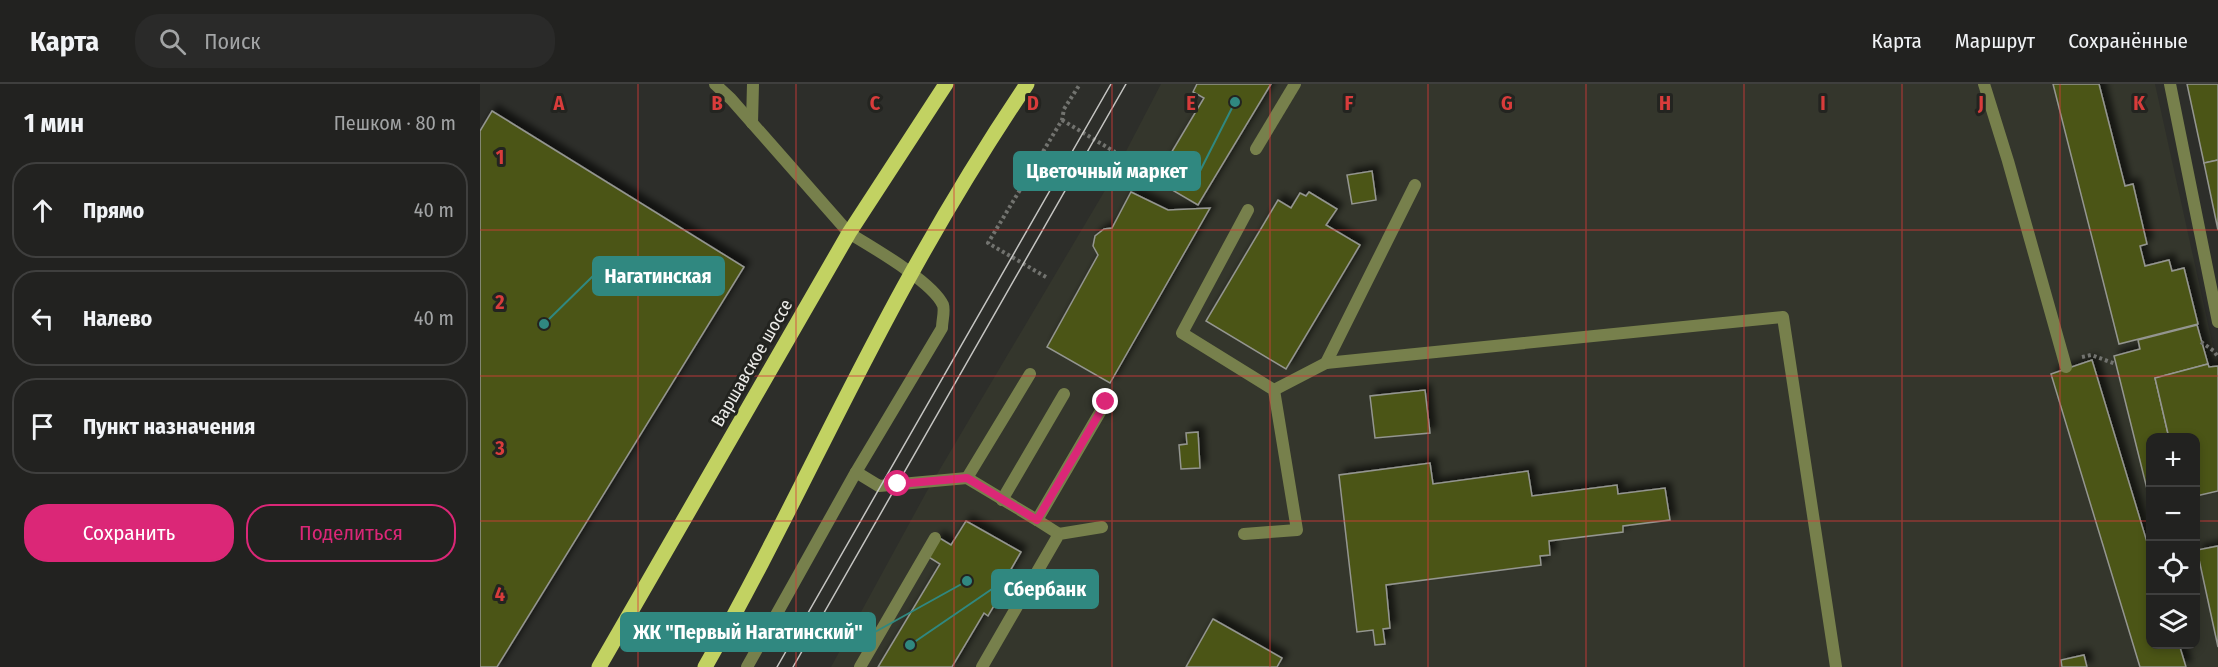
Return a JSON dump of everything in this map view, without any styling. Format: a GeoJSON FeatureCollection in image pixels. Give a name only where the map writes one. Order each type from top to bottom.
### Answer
{"type":"FeatureCollection","features":[{"type":"Feature","properties":{"kind":"main road","name":"Варшавское шоссе"},"geometry":{"type":"LineString","coordinates":[[599,667],[849,233],[946,84]]}},
{"type":"Feature","properties":{"kind":"main road"},"geometry":{"type":"LineString","coordinates":[[705,667],[738,610],[911,274],[999,126],[1027,84]]}},
{"type":"Feature","properties":{"kind":"street"},"geometry":{"type":"LineString","coordinates":[[715,84],[849,233],[911,274],[936,294],[944,307],[942,328],[856,472],[747,667]]}},
{"type":"Feature","properties":{"kind":"street"},"geometry":{"type":"LineString","coordinates":[[752,123],[753,84]]}},
{"type":"Feature","properties":{"kind":"street"},"geometry":{"type":"LineString","coordinates":[[1256,149],[1295,84]]}},
{"type":"Feature","properties":{"kind":"street"},"geometry":{"type":"LineString","coordinates":[[1983,84],[2008,161],[2066,367]]}},
{"type":"Feature","properties":{"kind":"street"},"geometry":{"type":"LineString","coordinates":[[2170,84],[2218,322]]}},
{"type":"Feature","properties":{"kind":"street"},"geometry":{"type":"LineString","coordinates":[[1326,363],[1414,185]]}},
{"type":"Feature","properties":{"kind":"street"},"geometry":{"type":"LineString","coordinates":[[1244,534],[1297,530],[1274,390],[1182,333],[1248,210]]}},
{"type":"Feature","properties":{"kind":"street"},"geometry":{"type":"LineString","coordinates":[[1274,390],[1326,363],[1783,317],[1836,667]]}},
{"type":"Feature","properties":{"kind":"street"},"geometry":{"type":"LineString","coordinates":[[967,478],[1030,374]]}},
{"type":"Feature","properties":{"kind":"street"},"geometry":{"type":"LineString","coordinates":[[1002,500],[1064,394]]}},
{"type":"Feature","properties":{"kind":"street"},"geometry":{"type":"LineString","coordinates":[[1037,520],[1106,402]]}},
{"type":"Feature","properties":{"kind":"street"},"geometry":{"type":"LineString","coordinates":[[856,472],[879,486],[967,478],[1059,534],[1102,527]]}},
{"type":"Feature","properties":{"kind":"street"},"geometry":{"type":"LineString","coordinates":[[982,667],[1059,534]]}},
{"type":"Feature","properties":{"kind":"street"},"geometry":{"type":"LineString","coordinates":[[860,667],[935,538]]}},
{"type":"Feature","properties":{"kind":"path"},"geometry":{"type":"LineString","coordinates":[[1046,277],[988,243],[1062,120],[1064,109],[1080,84]]}},
{"type":"Feature","properties":{"kind":"path"},"geometry":{"type":"LineString","coordinates":[[1062,120],[1115,152]]}},
{"type":"Feature","properties":{"kind":"path"},"geometry":{"type":"LineString","coordinates":[[2201,342],[2214,351],[2218,357]]}},
{"type":"Feature","properties":{"kind":"path"},"geometry":{"type":"LineString","coordinates":[[2091,355],[2116,364]]}},
{"type":"Feature","properties":{"kind":"shaded area"},"geometry":{"type":"Polygon","coordinates":[[[1161,84],[2155,84],[2218,361],[2218,667],[831,667],[927,491],[1110,182],[1161,84]]]}},
{"type":"Feature","properties":{"kind":"building"},"geometry":{"type":"Polygon","coordinates":[[[1197,84],[1271,84],[1198,205],[1155,180],[1204,98],[1193,92],[1197,84]]]}},
{"type":"Feature","properties":{"kind":"building"},"geometry":{"type":"Polygon","coordinates":[[[2053,84],[2099,84],[2125,186],[2133,184],[2147,244],[2140,246],[2145,266],[2169,260],[2172,271],[2184,268],[2198,324],[2119,344],[2053,84]]]}},
{"type":"Feature","properties":{"kind":"building"},"geometry":{"type":"Polygon","coordinates":[[[2187,84],[2218,84],[2218,160],[2204,163],[2187,84]]]}},
{"type":"Feature","properties":{"kind":"building"},"geometry":{"type":"Polygon","coordinates":[[[492,111],[744,267],[497,667],[480,667],[480,131],[492,111]]]}},
{"type":"Feature","properties":{"kind":"building"},"geometry":{"type":"Polygon","coordinates":[[[2218,160],[2218,230],[2204,163],[2218,160]]]}},
{"type":"Feature","properties":{"kind":"building"},"geometry":{"type":"Polygon","coordinates":[[[1372,171],[1376,200],[1352,204],[1347,175],[1372,171]]]}},
{"type":"Feature","properties":{"kind":"building"},"geometry":{"type":"Polygon","coordinates":[[[1131,192],[1168,210],[1210,208],[1110,383],[1047,347],[1098,255],[1093,246],[1095,236],[1104,229],[1112,228],[1131,192]]]}},
{"type":"Feature","properties":{"kind":"building"},"geometry":{"type":"Polygon","coordinates":[[[1309,192],[1337,209],[1326,225],[1360,245],[1286,369],[1206,321],[1278,200],[1291,208],[1300,193],[1306,196],[1309,192]]]}},
{"type":"Feature","properties":{"kind":"building"},"geometry":{"type":"Polygon","coordinates":[[[2197,325],[2208,364],[2155,378],[2168,433],[2146,433],[2146,485],[2114,356],[2140,349],[2138,340],[2197,325]]]}},
{"type":"Feature","properties":{"kind":"building"},"geometry":{"type":"Polygon","coordinates":[[[2092,360],[2146,539],[2146,649],[2181,649],[2186,667],[2140,667],[2051,374],[2092,360]]]}},
{"type":"Feature","properties":{"kind":"building"},"geometry":{"type":"Polygon","coordinates":[[[2208,364],[2209,367],[2218,366],[2218,491],[2200,495],[2200,433],[2168,433],[2155,378],[2208,364]]]}},
{"type":"Feature","properties":{"kind":"building"},"geometry":{"type":"Polygon","coordinates":[[[1425,390],[1430,433],[1375,438],[1370,396],[1425,390]]]}},
{"type":"Feature","properties":{"kind":"building"},"geometry":{"type":"Polygon","coordinates":[[[1198,432],[1200,468],[1181,469],[1179,445],[1187,444],[1186,433],[1198,432]]]}},
{"type":"Feature","properties":{"kind":"building"},"geometry":{"type":"Polygon","coordinates":[[[1430,463],[1433,484],[1528,471],[1532,496],[1617,485],[1618,494],[1665,488],[1670,520],[1623,526],[1623,532],[1549,541],[1550,555],[1540,556],[1541,565],[1386,585],[1390,628],[1383,629],[1385,644],[1375,645],[1373,630],[1357,632],[1339,475],[1430,463]]]}},
{"type":"Feature","properties":{"kind":"building"},"geometry":{"type":"Polygon","coordinates":[[[966,521],[1021,552],[995,597],[998,599],[988,616],[984,613],[952,667],[878,667],[940,564],[927,556],[938,537],[951,545],[966,521]]]}},
{"type":"Feature","properties":{"kind":"building"},"geometry":{"type":"Polygon","coordinates":[[[2218,546],[2218,647],[2200,564],[2200,549],[2218,546]]]}},
{"type":"Feature","properties":{"kind":"building"},"geometry":{"type":"Polygon","coordinates":[[[1213,619],[1282,658],[1277,667],[1186,667],[1213,619]]]}},
{"type":"Feature","properties":{"kind":"building"},"geometry":{"type":"Polygon","coordinates":[[[2084,655],[2087,667],[2062,667],[2061,660],[2084,655]]]}},
{"type":"Feature","properties":{"kind":"tram line"},"geometry":{"type":"LineString","coordinates":[[777,667],[1111,84]]}},
{"type":"Feature","properties":{"kind":"tram line"},"geometry":{"type":"LineString","coordinates":[[793,667],[1126,84]]}},
{"type":"Feature","properties":{"kind":"place","name":"Цветочный маркет"},"geometry":{"type":"Point","coordinates":[1235,102]}},
{"type":"Feature","properties":{"kind":"place","name":"Нагатинская"},"geometry":{"type":"Point","coordinates":[544,324]}},
{"type":"Feature","properties":{"kind":"place","name":"ЖК \"Первый Нагатинский\""},"geometry":{"type":"Point","coordinates":[967,581]}},
{"type":"Feature","properties":{"kind":"place","name":"Сбербанк"},"geometry":{"type":"Point","coordinates":[910,645]}},
{"type":"Feature","properties":{"kind":"route"},"geometry":{"type":"LineString","coordinates":[[898,484],[967,478],[1037,520],[1106,402]]}}]}
